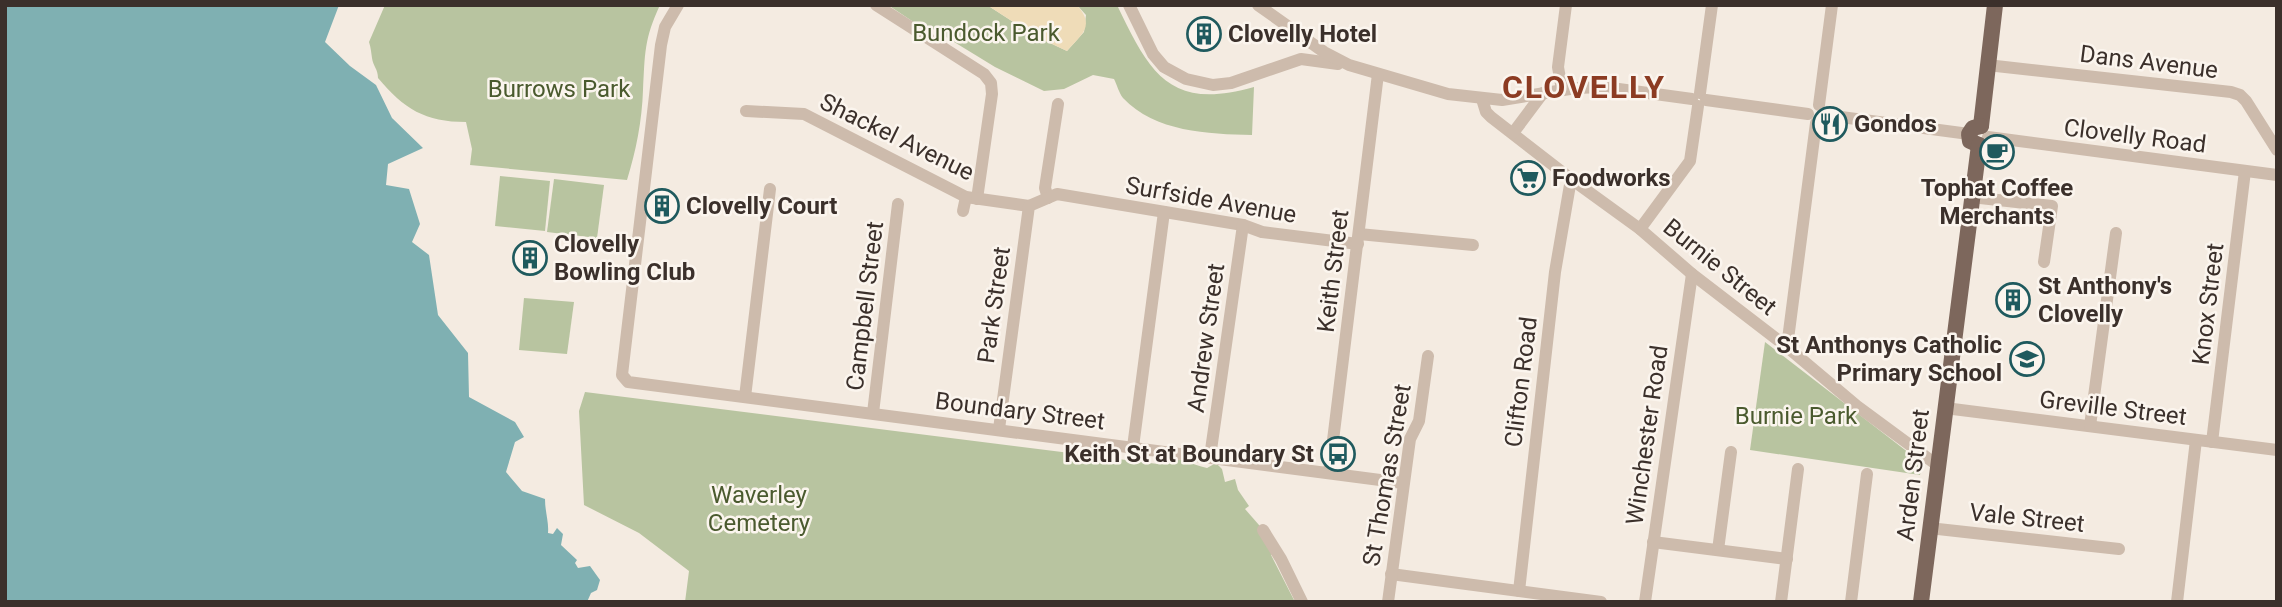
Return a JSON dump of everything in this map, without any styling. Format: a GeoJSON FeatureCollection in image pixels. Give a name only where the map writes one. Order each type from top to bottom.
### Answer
{"type":"FeatureCollection","features":[{"type":"Feature","properties":{"kind":"main road","name":"Arden Street"},"geometry":{"type":"LineString","coordinates":[[1921,602],[1995,5]]}},
{"type":"Feature","properties":{"kind":"street","name":"Boundary Street"},"geometry":{"type":"LineString","coordinates":[[678,5],[665,27],[660,45],[622,375],[632,383],[1403,483]]}},
{"type":"Feature","properties":{"kind":"street"},"geometry":{"type":"LineString","coordinates":[[876,5],[984,74],[991,83],[992,94],[972,198],[963,211]]}},
{"type":"Feature","properties":{"kind":"street"},"geometry":{"type":"LineString","coordinates":[[1129,5],[1144,40],[1159,62],[1186,79],[1213,85],[1231,83],[1291,61],[1311,59],[1349,65]]}},
{"type":"Feature","properties":{"kind":"street","name":"Clovelly Road"},"geometry":{"type":"LineString","coordinates":[[1258,5],[1324,52],[1349,65],[1448,94],[1502,100],[1562,90],[1604,87],[2277,175]]}},
{"type":"Feature","properties":{"kind":"street"},"geometry":{"type":"LineString","coordinates":[[1562,90],[1558,67],[1566,5]]}},
{"type":"Feature","properties":{"kind":"street"},"geometry":{"type":"LineString","coordinates":[[1640,229],[1690,162],[1712,5]]}},
{"type":"Feature","properties":{"kind":"street"},"geometry":{"type":"LineString","coordinates":[[1787,347],[1832,5]]}},
{"type":"Feature","properties":{"kind":"street"},"geometry":{"type":"LineString","coordinates":[[1287,27],[1298,46],[1296,56],[1291,61]]}},
{"type":"Feature","properties":{"kind":"street","name":"Dans Avenue"},"geometry":{"type":"LineString","coordinates":[[1987,65],[2241,95],[2277,150]]}},
{"type":"Feature","properties":{"kind":"street","name":"Keith Street"},"geometry":{"type":"LineString","coordinates":[[1329,472],[1378,74]]}},
{"type":"Feature","properties":{"kind":"street"},"geometry":{"type":"LineString","coordinates":[[1513,133],[1544,93]]}},
{"type":"Feature","properties":{"kind":"street","name":"Burnie Street"},"geometry":{"type":"LineString","coordinates":[[1482,99],[1486,112],[1640,229],[1857,406],[1937,465]]}},
{"type":"Feature","properties":{"kind":"street"},"geometry":{"type":"LineString","coordinates":[[1029,206],[1052,196],[1045,188],[1058,104]]}},
{"type":"Feature","properties":{"kind":"street","name":"Shackel Avenue"},"geometry":{"type":"LineString","coordinates":[[746,111],[804,114],[972,198],[1029,206]]}},
{"type":"Feature","properties":{"kind":"street","name":"Knox Street"},"geometry":{"type":"LineString","coordinates":[[2212,442],[2245,171]]}},
{"type":"Feature","properties":{"kind":"street","name":"Clifton Road"},"geometry":{"type":"LineString","coordinates":[[1519,591],[1555,272],[1571,179]]}},
{"type":"Feature","properties":{"kind":"street"},"geometry":{"type":"LineString","coordinates":[[745,397],[770,189]]}},
{"type":"Feature","properties":{"kind":"street","name":"Surfside Avenue"},"geometry":{"type":"LineString","coordinates":[[1052,196],[1243,225],[1262,232],[1473,245]]}},
{"type":"Feature","properties":{"kind":"street"},"geometry":{"type":"LineString","coordinates":[[1971,197],[2052,206],[2044,262]]}},
{"type":"Feature","properties":{"kind":"street","name":"Campbell Street"},"geometry":{"type":"LineString","coordinates":[[873,413],[898,204]]}},
{"type":"Feature","properties":{"kind":"street","name":"Park Street"},"geometry":{"type":"LineString","coordinates":[[999,429],[1029,206]]}},
{"type":"Feature","properties":{"kind":"street"},"geometry":{"type":"LineString","coordinates":[[1133,447],[1164,212]]}},
{"type":"Feature","properties":{"kind":"street","name":"Andrew Street"},"geometry":{"type":"LineString","coordinates":[[1210,457],[1243,225]]}},
{"type":"Feature","properties":{"kind":"street"},"geometry":{"type":"LineString","coordinates":[[2090,426],[2116,233]]}},
{"type":"Feature","properties":{"kind":"street","name":"Winchester Road"},"geometry":{"type":"LineString","coordinates":[[1645,602],[1692,274]]}},
{"type":"Feature","properties":{"kind":"street","name":"St Thomas Street"},"geometry":{"type":"LineString","coordinates":[[1388,602],[1410,439],[1419,421],[1429,356]]}},
{"type":"Feature","properties":{"kind":"street","name":"Greville Street"},"geometry":{"type":"LineString","coordinates":[[1945,408],[2277,450]]}},
{"type":"Feature","properties":{"kind":"street"},"geometry":{"type":"LineString","coordinates":[[2177,602],[2196,440]]}},
{"type":"Feature","properties":{"kind":"street"},"geometry":{"type":"LineString","coordinates":[[1718,550],[1731,452]]}},
{"type":"Feature","properties":{"kind":"street"},"geometry":{"type":"LineString","coordinates":[[1782,602],[1798,469]]}},
{"type":"Feature","properties":{"kind":"street"},"geometry":{"type":"LineString","coordinates":[[1851,602],[1867,474]]}},
{"type":"Feature","properties":{"kind":"street","name":"Vale Street"},"geometry":{"type":"LineString","coordinates":[[1929,528],[2119,549]]}},
{"type":"Feature","properties":{"kind":"street"},"geometry":{"type":"LineString","coordinates":[[1263,530],[1302,602]]}},
{"type":"Feature","properties":{"kind":"street"},"geometry":{"type":"LineString","coordinates":[[1653,542],[1787,559]]}},
{"type":"Feature","properties":{"kind":"street"},"geometry":{"type":"LineString","coordinates":[[1391,574],[1601,602]]}},
{"type":"Feature","properties":{"kind":"green space","name":"Burrows Park"},"geometry":{"type":"Polygon","coordinates":[[[385,5],[660,5],[646,47],[640,124],[627,180],[470,165],[472,149],[466,122],[439,119],[416,112],[397,98],[378,78],[369,42],[385,5]]]}},
{"type":"Feature","properties":{"kind":"green space","name":"Bundock Park"},"geometry":{"type":"Polygon","coordinates":[[[888,5],[987,5],[1035,36],[1067,51],[1084,32],[1086,15],[1077,5],[1117,5],[1141,50],[1166,81],[1182,90],[1202,94],[1254,87],[1252,135],[1200,132],[1150,118],[1123,98],[1114,79],[1093,75],[1064,89],[1044,91],[995,67],[928,26],[924,29],[888,5]]]}},
{"type":"Feature","properties":{"kind":"green space"},"geometry":{"type":"Polygon","coordinates":[[[500,176],[550,181],[545,231],[495,226],[500,176]]]}},
{"type":"Feature","properties":{"kind":"green space"},"geometry":{"type":"Polygon","coordinates":[[[554,179],[604,185],[597,238],[547,232],[554,179]]]}},
{"type":"Feature","properties":{"kind":"green space"},"geometry":{"type":"Polygon","coordinates":[[[524,298],[574,302],[567,354],[519,350],[524,298]]]}},
{"type":"Feature","properties":{"kind":"green space","name":"Burnie Park"},"geometry":{"type":"Polygon","coordinates":[[[1765,342],[1922,463],[1920,475],[1750,450],[1765,342]]]}},
{"type":"Feature","properties":{"kind":"green space","name":"Waverley Cemetery"},"geometry":{"type":"Polygon","coordinates":[[[585,392],[1158,464],[1163,457],[1207,468],[1216,463],[1222,469],[1225,482],[1235,479],[1238,490],[1249,506],[1245,509],[1266,533],[1273,553],[1271,555],[1295,602],[685,602],[689,571],[639,533],[584,505],[579,411],[585,392]]]}},
{"type":"Feature","properties":{"kind":"sand"},"geometry":{"type":"Polygon","coordinates":[[[987,5],[1077,5],[1083,13],[1086,25],[1067,51],[1035,36],[987,5]]]}},
{"type":"Feature","properties":{"kind":"water"},"geometry":{"type":"Polygon","coordinates":[[[5,5],[339,5],[325,42],[350,66],[376,85],[392,118],[423,148],[388,164],[386,185],[409,189],[420,224],[412,242],[429,255],[438,315],[468,353],[469,397],[515,422],[524,437],[515,442],[506,472],[522,491],[545,499],[548,533],[553,534],[557,528],[563,534],[561,545],[577,560],[575,563],[578,568],[590,566],[600,580],[597,590],[591,593],[587,602],[5,602],[5,5]]]}},
{"type":"Feature","properties":{"kind":"place","name":"Clovelly Hotel"},"geometry":{"type":"Point","coordinates":[1204,34]}},
{"type":"Feature","properties":{"kind":"place","name":"Gondos"},"geometry":{"type":"Point","coordinates":[1830,124]}},
{"type":"Feature","properties":{"kind":"place","name":"Tophat Coffee Merchants"},"geometry":{"type":"Point","coordinates":[1997,152]}},
{"type":"Feature","properties":{"kind":"place","name":"Foodworks"},"geometry":{"type":"Point","coordinates":[1528,178]}},
{"type":"Feature","properties":{"kind":"place","name":"Clovelly Court"},"geometry":{"type":"Point","coordinates":[662,206]}},
{"type":"Feature","properties":{"kind":"place","name":"Clovelly Bowling Club"},"geometry":{"type":"Point","coordinates":[530,258]}},
{"type":"Feature","properties":{"kind":"place","name":"St Anthony's Clovelly"},"geometry":{"type":"Point","coordinates":[2013,300]}},
{"type":"Feature","properties":{"kind":"place","name":"St Anthonys Catholic Primary School"},"geometry":{"type":"Point","coordinates":[2027,359]}},
{"type":"Feature","properties":{"kind":"place","name":"Keith St at Boundary St"},"geometry":{"type":"Point","coordinates":[1338,454]}},
{"type":"Feature","properties":{"kind":"district","name":"CLOVELLY"},"geometry":{"type":"Point","coordinates":[1584,87]}}]}
